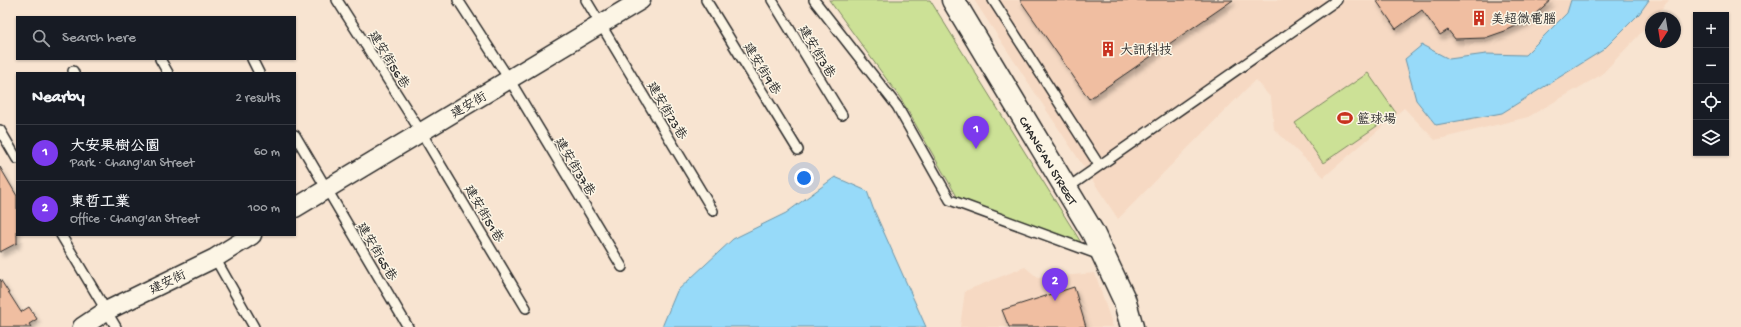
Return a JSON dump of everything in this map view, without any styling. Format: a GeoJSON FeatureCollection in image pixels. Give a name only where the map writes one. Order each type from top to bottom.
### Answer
{"type":"FeatureCollection","features":[{"type":"Feature","properties":{"kind":"street","name":"建安街"},"geometry":{"type":"LineString","coordinates":[[296,207],[640,0]]}},
{"type":"Feature","properties":{"kind":"street","name":"CHANG'AN STREET"},"geometry":{"type":"LineString","coordinates":[[953,0],[1093,233],[1124,298],[1132,327]]}},
{"type":"Feature","properties":{"kind":"street","name":"建安街"},"geometry":{"type":"LineString","coordinates":[[82,327],[106,311],[215,258],[250,236]]}},
{"type":"Feature","properties":{"kind":"lane","name":"建安街56巷"},"geometry":{"type":"LineString","coordinates":[[337,0],[421,132]]}},
{"type":"Feature","properties":{"kind":"lane","name":"建安街37巷"},"geometry":{"type":"LineString","coordinates":[[458,0],[509,79],[622,267]]}},
{"type":"Feature","properties":{"kind":"lane","name":"建安街23巷"},"geometry":{"type":"LineString","coordinates":[[586,0],[713,210]]}},
{"type":"Feature","properties":{"kind":"lane","name":"建安街9巷"},"geometry":{"type":"LineString","coordinates":[[706,0],[798,150]]}},
{"type":"Feature","properties":{"kind":"lane","name":"建安街3巷"},"geometry":{"type":"LineString","coordinates":[[772,0],[842,115]]}},
{"type":"Feature","properties":{"kind":"lane"},"geometry":{"type":"LineString","coordinates":[[814,0],[897,106],[950,200],[1104,256]]}},
{"type":"Feature","properties":{"kind":"lane"},"geometry":{"type":"LineString","coordinates":[[993,0],[1100,165]]}},
{"type":"Feature","properties":{"kind":"lane"},"geometry":{"type":"LineString","coordinates":[[1066,189],[1337,0]]}},
{"type":"Feature","properties":{"kind":"lane"},"geometry":{"type":"LineString","coordinates":[[161,60],[167,72]]}},
{"type":"Feature","properties":{"kind":"lane"},"geometry":{"type":"LineString","coordinates":[[253,60],[259,72]]}},
{"type":"Feature","properties":{"kind":"lane"},"geometry":{"type":"LineString","coordinates":[[0,130],[16,157]]}},
{"type":"Feature","properties":{"kind":"lane","name":"建安街51巷"},"geometry":{"type":"LineString","coordinates":[[421,132],[526,308]]}},
{"type":"Feature","properties":{"kind":"lane","name":"建安街65巷"},"geometry":{"type":"LineString","coordinates":[[296,137],[408,327]]}},
{"type":"Feature","properties":{"kind":"lane"},"geometry":{"type":"LineString","coordinates":[[62,236],[116,327]]}},
{"type":"Feature","properties":{"kind":"lane"},"geometry":{"type":"LineString","coordinates":[[215,258],[254,327]]}},
{"type":"Feature","properties":{"kind":"shaded area"},"geometry":{"type":"Polygon","coordinates":[[[974,0],[1669,0],[1659,12],[1645,12],[1645,28],[1601,75],[1528,117],[1435,140],[1404,108],[1324,177],[1274,129],[1271,98],[1255,80],[1118,219],[974,0]]]}},
{"type":"Feature","properties":{"kind":"shaded area"},"geometry":{"type":"Polygon","coordinates":[[[1025,267],[1038,278],[1095,273],[1113,327],[960,327],[965,291],[1025,267]]]}},
{"type":"Feature","properties":{"kind":"green space"},"geometry":{"type":"Polygon","coordinates":[[[829,0],[930,0],[1082,244],[959,200],[901,99],[829,0]]]}},
{"type":"Feature","properties":{"kind":"green space","name":"籃球場"},"geometry":{"type":"Polygon","coordinates":[[[1368,73],[1396,113],[1323,163],[1295,123],[1368,73]]]}},
{"type":"Feature","properties":{"kind":"water"},"geometry":{"type":"Polygon","coordinates":[[[1571,0],[1649,0],[1639,14],[1603,50],[1502,113],[1436,125],[1416,100],[1405,59],[1422,45],[1449,59],[1486,54],[1525,55],[1567,13],[1571,0]]]}},
{"type":"Feature","properties":{"kind":"water"},"geometry":{"type":"Polygon","coordinates":[[[835,177],[867,191],[873,208],[926,327],[662,327],[677,291],[733,239],[786,213],[835,177]]]}},
{"type":"Feature","properties":{"kind":"building","name":"大訊科技"},"geometry":{"type":"Polygon","coordinates":[[[1020,0],[1233,0],[1089,99],[1020,0]]]}},
{"type":"Feature","properties":{"kind":"building","name":"美超微電腦"},"geometry":{"type":"Polygon","coordinates":[[[1376,0],[1551,0],[1527,21],[1505,31],[1485,38],[1455,39],[1448,30],[1440,35],[1422,10],[1396,29],[1376,0]]]}},
{"type":"Feature","properties":{"kind":"building"},"geometry":{"type":"Polygon","coordinates":[[[0,167],[16,194],[17,243],[0,252],[0,167]]]}},
{"type":"Feature","properties":{"kind":"building"},"geometry":{"type":"Polygon","coordinates":[[[0,279],[21,312],[29,307],[37,319],[29,324],[31,327],[0,327],[0,279]]]}},
{"type":"Feature","properties":{"kind":"building"},"geometry":{"type":"Polygon","coordinates":[[[1074,287],[1086,327],[1009,327],[1002,310],[1074,287]]]}},
{"type":"Feature","properties":{"kind":"place","name":"美超微電腦"},"geometry":{"type":"Point","coordinates":[1479,18]}},
{"type":"Feature","properties":{"kind":"place","name":"大訊科技"},"geometry":{"type":"Point","coordinates":[1108,49]}},
{"type":"Feature","properties":{"kind":"place","name":"籃球場"},"geometry":{"type":"Point","coordinates":[1345,118]}},
{"type":"Feature","properties":{"kind":"place","name":"大安果樹公園"},"geometry":{"type":"Point","coordinates":[976,149]}},
{"type":"Feature","properties":{"kind":"place","name":"東哲工業"},"geometry":{"type":"Point","coordinates":[1055,301]}}]}
